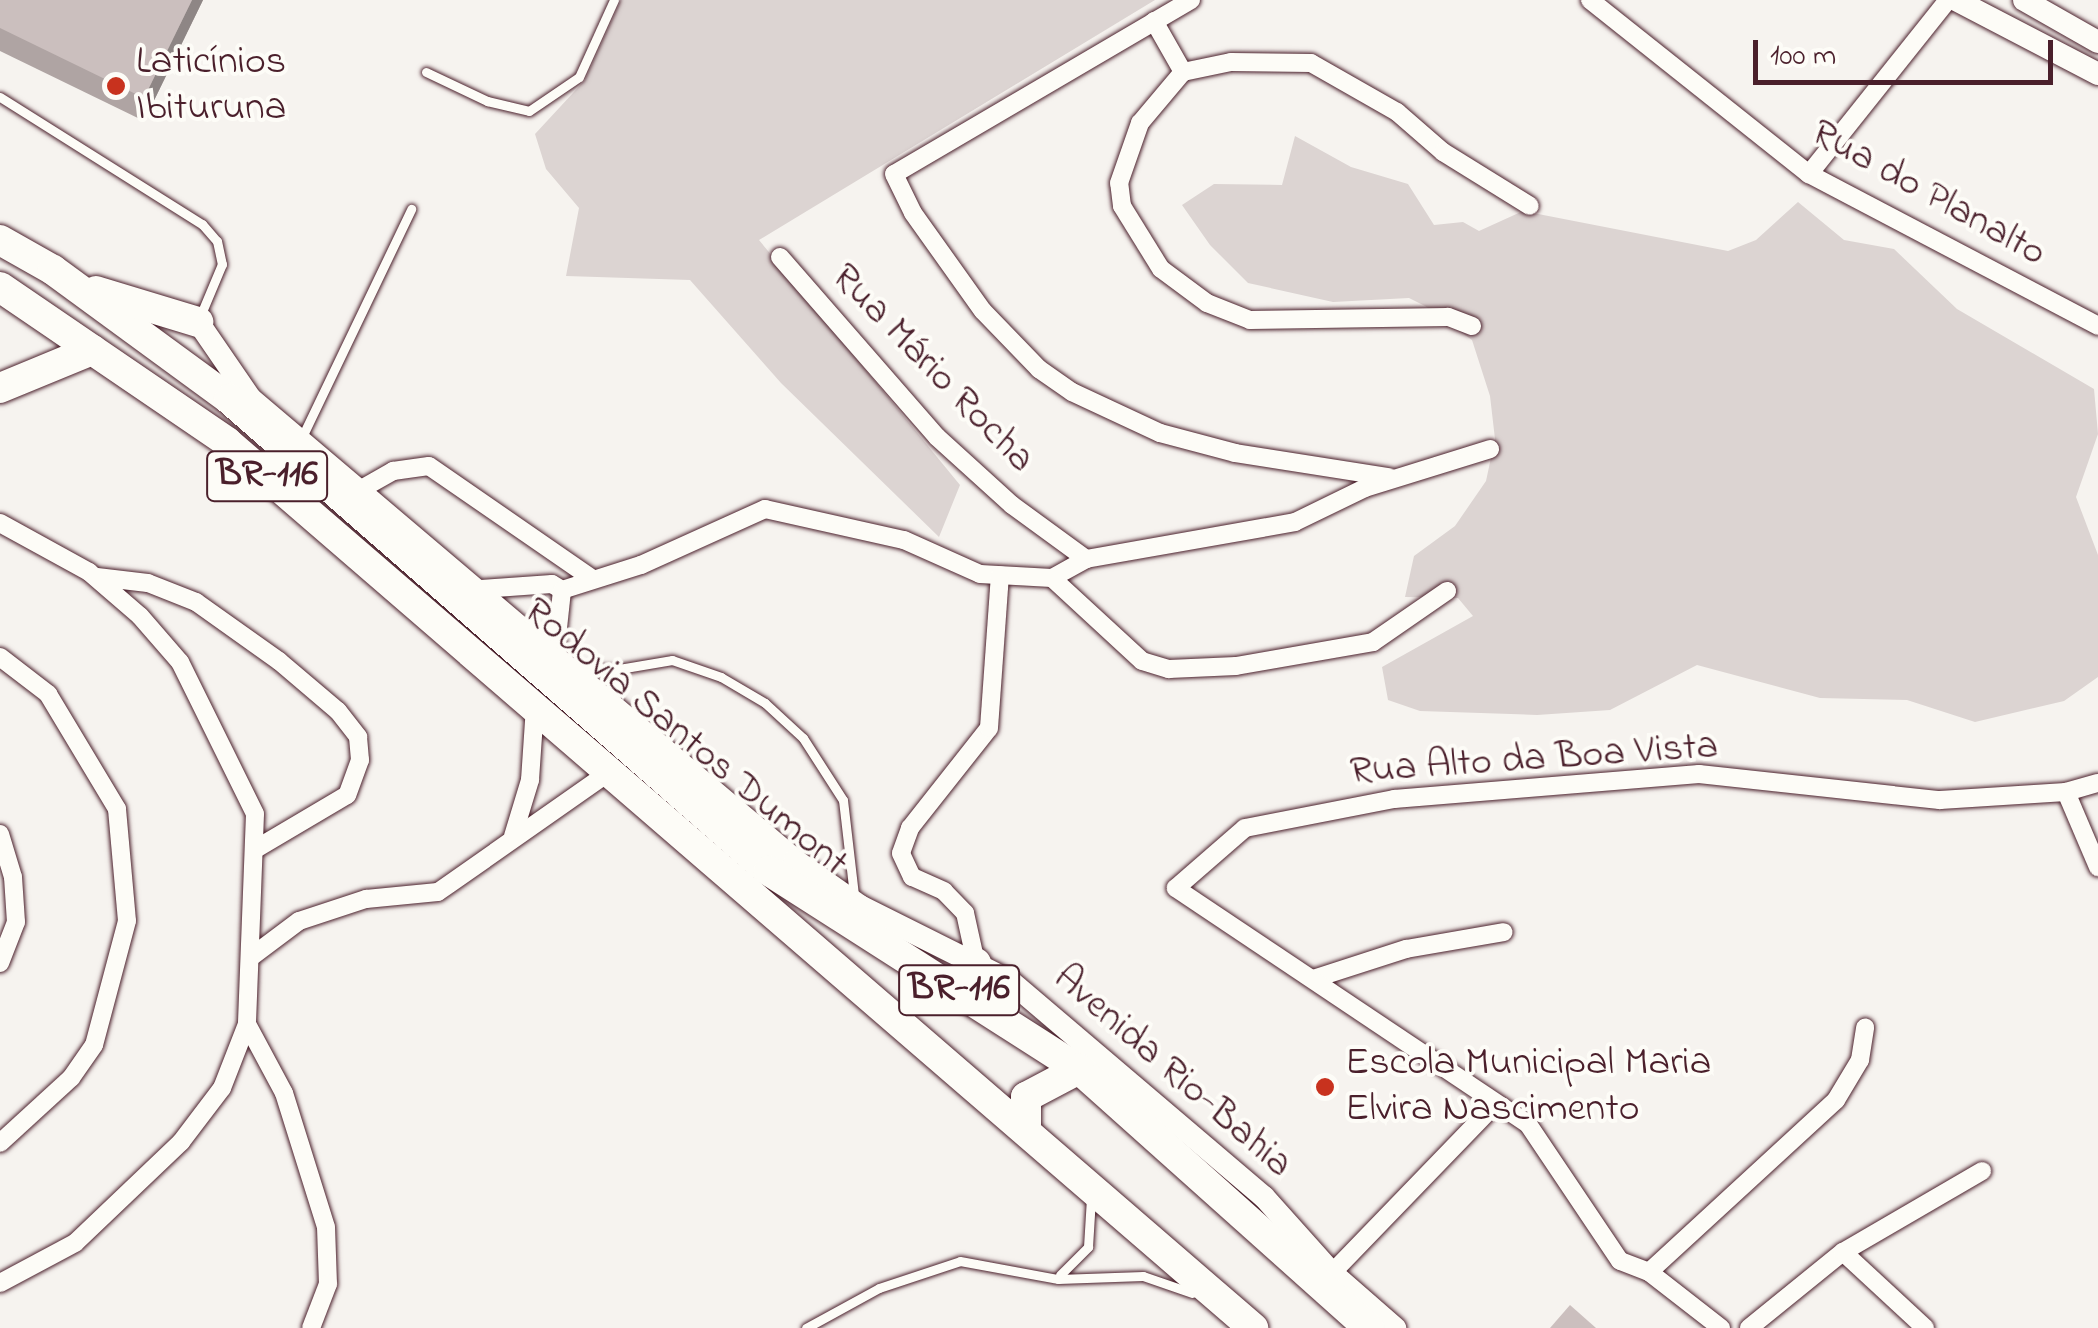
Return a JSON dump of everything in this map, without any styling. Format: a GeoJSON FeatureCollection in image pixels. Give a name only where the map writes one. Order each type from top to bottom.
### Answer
{"type":"FeatureCollection","features":[{"type":"Feature","properties":{"kind":"highway","name":"Rodovia Santos Dumont"},"geometry":{"type":"LineString","coordinates":[[0,240],[53,270],[299,449],[769,871],[882,947],[988,1006],[1096,1074],[1369,1328]]}},
{"type":"Feature","properties":{"kind":"highway"},"geometry":{"type":"LineString","coordinates":[[53,270],[94,290],[198,322]]}},
{"type":"Feature","properties":{"kind":"highway","name":"Rodovia Santos Dumont"},"geometry":{"type":"LineString","coordinates":[[0,286],[227,442],[1090,1181],[1252,1328]]}},
{"type":"Feature","properties":{"kind":"highway"},"geometry":{"type":"LineString","coordinates":[[0,388],[92,350]]}},
{"type":"Feature","properties":{"kind":"highway"},"geometry":{"type":"LineString","coordinates":[[976,963],[975,981],[988,1006]]}},
{"type":"Feature","properties":{"kind":"highway"},"geometry":{"type":"LineString","coordinates":[[1026,1130],[1026,1097],[1096,1074]]}},
{"type":"Feature","properties":{"kind":"street"},"geometry":{"type":"LineString","coordinates":[[1191,0],[894,174],[914,213],[983,311],[1040,369],[1072,392],[1179,438],[1396,478]]}},
{"type":"Feature","properties":{"kind":"street","name":"Rua do Planalto"},"geometry":{"type":"LineString","coordinates":[[1590,0],[1809,174],[2098,326]]}},
{"type":"Feature","properties":{"kind":"street"},"geometry":{"type":"LineString","coordinates":[[1809,174],[1948,0]]}},
{"type":"Feature","properties":{"kind":"street"},"geometry":{"type":"LineString","coordinates":[[1956,0],[2098,74]]}},
{"type":"Feature","properties":{"kind":"street"},"geometry":{"type":"LineString","coordinates":[[2024,0],[2098,42]]}},
{"type":"Feature","properties":{"kind":"street"},"geometry":{"type":"LineString","coordinates":[[1154,21],[1183,72]]}},
{"type":"Feature","properties":{"kind":"street"},"geometry":{"type":"LineString","coordinates":[[1472,326],[1448,318],[1250,320],[1206,303],[1161,270],[1134,232],[1119,184],[1140,124],[1183,72],[1231,62],[1311,63],[1397,112],[1443,152],[1530,206]]}},
{"type":"Feature","properties":{"kind":"street","name":"Rua Mário Rocha"},"geometry":{"type":"LineString","coordinates":[[780,257],[938,437],[1012,505],[1086,558]]}},
{"type":"Feature","properties":{"kind":"street"},"geometry":{"type":"LineString","coordinates":[[198,322],[250,399],[299,449]]}},
{"type":"Feature","properties":{"kind":"street"},"geometry":{"type":"LineString","coordinates":[[562,590],[590,577],[641,565],[764,508],[904,540],[980,574],[1052,578],[1086,558],[1295,522],[1396,478],[1490,449]]}},
{"type":"Feature","properties":{"kind":"street"},"geometry":{"type":"LineString","coordinates":[[351,495],[394,471],[429,466],[590,577]]}},
{"type":"Feature","properties":{"kind":"street","name":"Avenida Rio-Bahia"},"geometry":{"type":"LineString","coordinates":[[351,495],[481,590],[795,860],[860,906],[1010,982],[1096,1074],[1264,1197],[1332,1273],[1396,1328]]}},
{"type":"Feature","properties":{"kind":"street"},"geometry":{"type":"LineString","coordinates":[[0,522],[95,577],[140,616],[180,662],[255,814],[247,1024],[222,1088],[181,1142],[76,1242],[0,1283]]}},
{"type":"Feature","properties":{"kind":"street"},"geometry":{"type":"LineString","coordinates":[[976,963],[965,913],[944,891],[912,877],[901,853],[910,828],[988,728],[1000,575]]}},
{"type":"Feature","properties":{"kind":"street"},"geometry":{"type":"LineString","coordinates":[[95,577],[148,582],[196,602],[294,674],[358,737],[360,760],[347,795],[254,850]]}},
{"type":"Feature","properties":{"kind":"street"},"geometry":{"type":"LineString","coordinates":[[1052,578],[1142,661],[1169,669],[1236,666],[1373,642],[1446,591]]}},
{"type":"Feature","properties":{"kind":"street"},"geometry":{"type":"LineString","coordinates":[[481,590],[552,584],[562,590]]}},
{"type":"Feature","properties":{"kind":"street"},"geometry":{"type":"LineString","coordinates":[[559,660],[562,590]]}},
{"type":"Feature","properties":{"kind":"street"},"geometry":{"type":"LineString","coordinates":[[0,656],[48,694],[116,809],[127,921],[94,1045],[71,1078],[0,1143]]}},
{"type":"Feature","properties":{"kind":"street"},"geometry":{"type":"LineString","coordinates":[[513,836],[530,780],[535,705]]}},
{"type":"Feature","properties":{"kind":"street"},"geometry":{"type":"LineString","coordinates":[[252,957],[298,921],[366,898],[438,892],[479,869],[513,836],[611,772]]}},
{"type":"Feature","properties":{"kind":"street","name":"Rua Alto da Boa Vista"},"geometry":{"type":"LineString","coordinates":[[1313,979],[1176,888],[1245,828],[1394,799],[1699,774],[1940,800],[2066,792],[2098,783]]}},
{"type":"Feature","properties":{"kind":"street"},"geometry":{"type":"LineString","coordinates":[[2066,792],[2098,867]]}},
{"type":"Feature","properties":{"kind":"street"},"geometry":{"type":"LineString","coordinates":[[0,834],[14,876],[16,922],[0,964]]}},
{"type":"Feature","properties":{"kind":"street"},"geometry":{"type":"LineString","coordinates":[[1313,979],[1406,950],[1504,932]]}},
{"type":"Feature","properties":{"kind":"street"},"geometry":{"type":"LineString","coordinates":[[1313,979],[1528,1124],[1620,1261],[1649,1272],[1721,1328]]}},
{"type":"Feature","properties":{"kind":"street"},"geometry":{"type":"LineString","coordinates":[[247,1024],[284,1093],[326,1228],[328,1284],[312,1328]]}},
{"type":"Feature","properties":{"kind":"street"},"geometry":{"type":"LineString","coordinates":[[1649,1272],[1836,1100],[1860,1060],[1865,1028]]}},
{"type":"Feature","properties":{"kind":"street"},"geometry":{"type":"LineString","coordinates":[[1332,1273],[1495,1104]]}},
{"type":"Feature","properties":{"kind":"street"},"geometry":{"type":"LineString","coordinates":[[1748,1328],[1843,1252],[1982,1171]]}},
{"type":"Feature","properties":{"kind":"street"},"geometry":{"type":"LineString","coordinates":[[1843,1252],[1925,1328]]}},
{"type":"Feature","properties":{"kind":"lane"},"geometry":{"type":"LineString","coordinates":[[426,72],[487,101],[529,112],[579,78],[614,0]]}},
{"type":"Feature","properties":{"kind":"lane"},"geometry":{"type":"LineString","coordinates":[[0,96],[202,224],[218,241],[222,264],[198,322]]}},
{"type":"Feature","properties":{"kind":"lane"},"geometry":{"type":"LineString","coordinates":[[299,449],[412,209]]}},
{"type":"Feature","properties":{"kind":"lane"},"geometry":{"type":"LineString","coordinates":[[559,660],[613,670],[672,660],[721,677],[765,704],[803,738],[843,800],[860,906]]}},
{"type":"Feature","properties":{"kind":"lane"},"geometry":{"type":"LineString","coordinates":[[1058,1279],[1088,1247],[1090,1181]]}},
{"type":"Feature","properties":{"kind":"lane"},"geometry":{"type":"LineString","coordinates":[[806,1328],[878,1288],[960,1261],[1058,1279],[1122,1273],[1163,1281],[1252,1328]]}},
{"type":"Feature","properties":{"kind":"shaded area"},"geometry":{"type":"Polygon","coordinates":[[[621,0],[1155,0],[759,240],[960,485],[939,537],[781,383],[690,280],[566,276],[579,208],[546,169],[535,134],[585,80],[621,0]]]}},
{"type":"Feature","properties":{"kind":"shaded area"},"geometry":{"type":"Polygon","coordinates":[[[1295,136],[1351,167],[1408,184],[1434,225],[1463,222],[1479,231],[1523,211],[1728,251],[1756,240],[1798,202],[1844,240],[1894,249],[1957,309],[2094,389],[2098,434],[2076,497],[2098,555],[2098,677],[2064,701],[1975,722],[1907,700],[1820,698],[1697,665],[1610,710],[1537,715],[1420,711],[1388,700],[1382,667],[1473,616],[1458,598],[1405,597],[1414,556],[1455,526],[1486,481],[1495,439],[1490,396],[1472,340],[1425,306],[1409,298],[1333,302],[1248,283],[1210,245],[1182,205],[1214,184],[1282,185],[1295,136]]]}},
{"type":"Feature","properties":{"kind":"building","name":"Laticínios Ibituruna"},"geometry":{"type":"Polygon","coordinates":[[[0,0],[192,0],[144,98],[0,28],[0,0]]]}},
{"type":"Feature","properties":{"kind":"building"},"geometry":{"type":"Polygon","coordinates":[[[1570,1305],[1596,1328],[1550,1328],[1570,1305]]]}},
{"type":"Feature","properties":{"kind":"place","name":"Laticínios Ibituruna"},"geometry":{"type":"Point","coordinates":[116,86]}},
{"type":"Feature","properties":{"kind":"place","name":"Escola Municipal Maria Elvira Nascimento"},"geometry":{"type":"Point","coordinates":[1325,1087]}}]}
